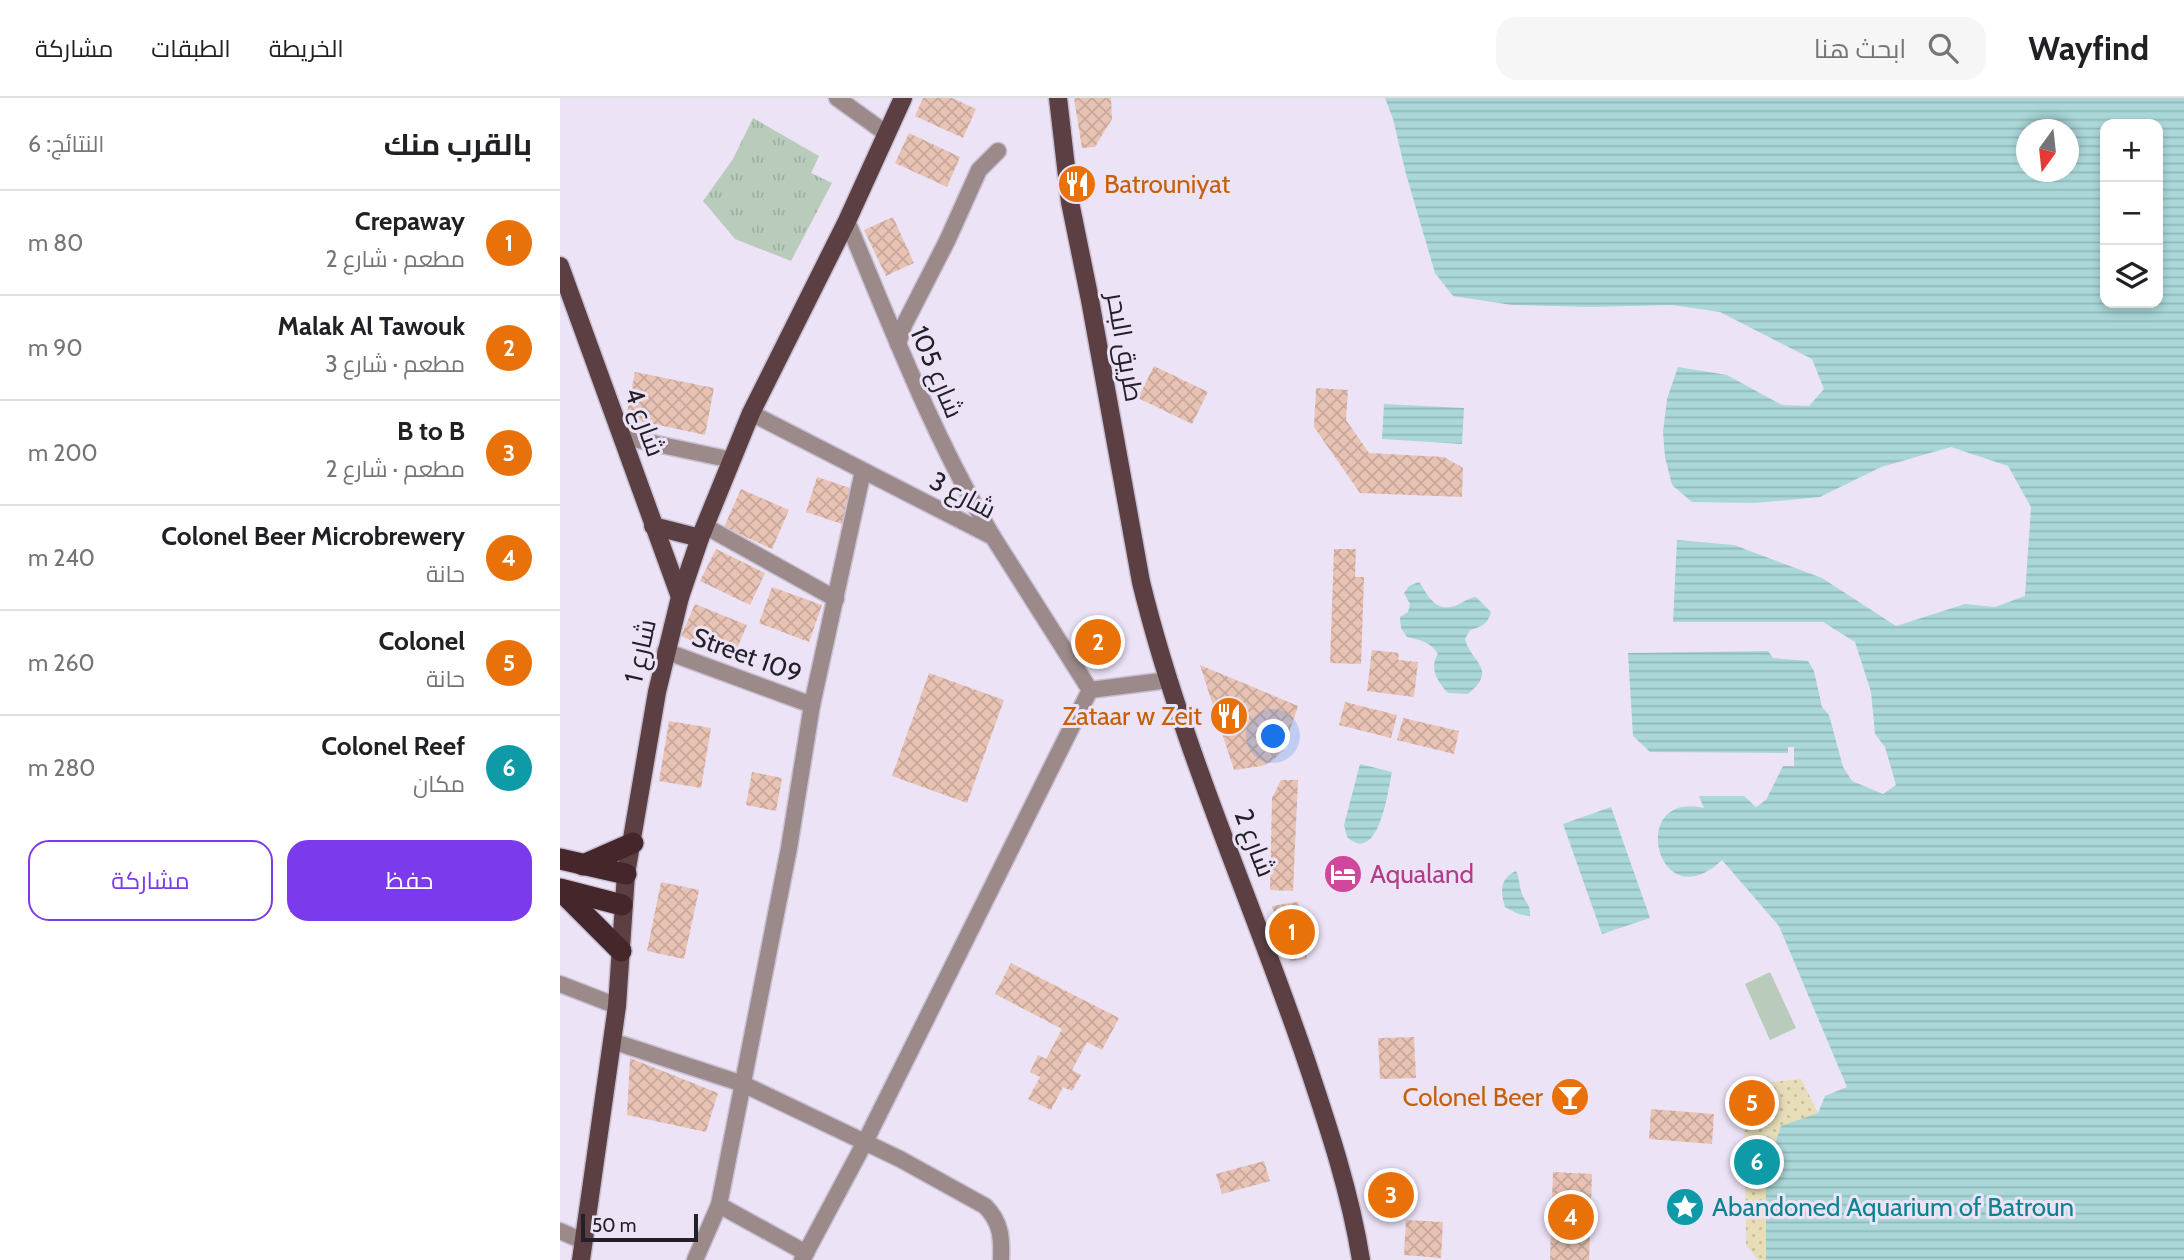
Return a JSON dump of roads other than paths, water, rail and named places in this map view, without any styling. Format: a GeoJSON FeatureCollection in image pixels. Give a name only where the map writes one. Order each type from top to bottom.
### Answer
{"type":"FeatureCollection","features":[{"type":"Feature","properties":{"kind":"highway"},"geometry":{"type":"LineString","coordinates":[[583,865],[632,843]]}},
{"type":"Feature","properties":{"kind":"highway"},"geometry":{"type":"LineString","coordinates":[[560,859],[626,874]]}},
{"type":"Feature","properties":{"kind":"highway"},"geometry":{"type":"LineString","coordinates":[[560,890],[622,905]]}},
{"type":"Feature","properties":{"kind":"highway"},"geometry":{"type":"LineString","coordinates":[[560,890],[621,951]]}},
{"type":"Feature","properties":{"kind":"main road","name":"شارع 1"},"geometry":{"type":"LineString","coordinates":[[581,1260],[617,1006],[626,874],[665,651],[702,532],[751,412],[847,220],[903,98]]}},
{"type":"Feature","properties":{"kind":"main road","name":"طريق البحر"},"geometry":{"type":"LineString","coordinates":[[1058,98],[1070,202],[1146,605]]}},
{"type":"Feature","properties":{"kind":"main road","name":"شارع 4"},"geometry":{"type":"LineString","coordinates":[[560,266],[680,597]]}},
{"type":"Feature","properties":{"kind":"main road"},"geometry":{"type":"LineString","coordinates":[[653,526],[702,532]]}},
{"type":"Feature","properties":{"kind":"main road","name":"شارع 2"},"geometry":{"type":"LineString","coordinates":[[1146,605],[1168,680],[1283,993],[1337,1154],[1361,1260]]}},
{"type":"Feature","properties":{"kind":"street"},"geometry":{"type":"LineString","coordinates":[[837,98],[887,134]]}},
{"type":"Feature","properties":{"kind":"street"},"geometry":{"type":"LineString","coordinates":[[898,344],[904,325],[947,241],[979,170],[998,151]]}},
{"type":"Feature","properties":{"kind":"street","name":"شارع 105"},"geometry":{"type":"LineString","coordinates":[[847,220],[927,415],[964,490],[993,537]]}},
{"type":"Feature","properties":{"kind":"street","name":"شارع 3"},"geometry":{"type":"LineString","coordinates":[[751,412],[993,537],[1090,690]]}},
{"type":"Feature","properties":{"kind":"street"},"geometry":{"type":"LineString","coordinates":[[624,437],[732,460]]}},
{"type":"Feature","properties":{"kind":"street"},"geometry":{"type":"LineString","coordinates":[[695,1260],[719,1205],[789,848],[812,705],[863,471]]}},
{"type":"Feature","properties":{"kind":"street"},"geometry":{"type":"LineString","coordinates":[[702,532],[836,599]]}},
{"type":"Feature","properties":{"kind":"street","name":"Street 109"},"geometry":{"type":"LineString","coordinates":[[665,651],[812,705]]}},
{"type":"Feature","properties":{"kind":"street"},"geometry":{"type":"LineString","coordinates":[[719,1205],[804,1256],[865,1142],[1090,690],[1168,680]]}},
{"type":"Feature","properties":{"kind":"street"},"geometry":{"type":"LineString","coordinates":[[560,984],[617,1006]]}},
{"type":"Feature","properties":{"kind":"street"},"geometry":{"type":"LineString","coordinates":[[611,1041],[743,1084],[865,1142],[985,1206],[994,1214],[1000,1227],[1001,1260]]}},
{"type":"Feature","properties":{"kind":"street"},"geometry":{"type":"LineString","coordinates":[[560,1231],[583,1241]]}},
{"type":"Feature","properties":{"kind":"place","name":"Batrouniyat"},"geometry":{"type":"Point","coordinates":[1077,184]}},
{"type":"Feature","properties":{"kind":"place","name":"Malak Al Tawouk"},"geometry":{"type":"Point","coordinates":[1098,642]}},
{"type":"Feature","properties":{"kind":"place","name":"Zataar w Zeit"},"geometry":{"type":"Point","coordinates":[1229,716]}},
{"type":"Feature","properties":{"kind":"place","name":"Aqualand"},"geometry":{"type":"Point","coordinates":[1343,874]}},
{"type":"Feature","properties":{"kind":"place","name":"Crepaway"},"geometry":{"type":"Point","coordinates":[1292,932]}},
{"type":"Feature","properties":{"kind":"place","name":"Colonel Beer"},"geometry":{"type":"Point","coordinates":[1570,1097]}},
{"type":"Feature","properties":{"kind":"place","name":"Colonel"},"geometry":{"type":"Point","coordinates":[1752,1103]}},
{"type":"Feature","properties":{"kind":"place","name":"Colonel Reef"},"geometry":{"type":"Point","coordinates":[1757,1162]}},
{"type":"Feature","properties":{"kind":"place","name":"B to B"},"geometry":{"type":"Point","coordinates":[1391,1195]}},
{"type":"Feature","properties":{"kind":"place","name":"Abandoned Aquarium of Batroun"},"geometry":{"type":"Point","coordinates":[1685,1207]}},
{"type":"Feature","properties":{"kind":"place","name":"Colonel Beer Microbrewery"},"geometry":{"type":"Point","coordinates":[1571,1217]}}]}
